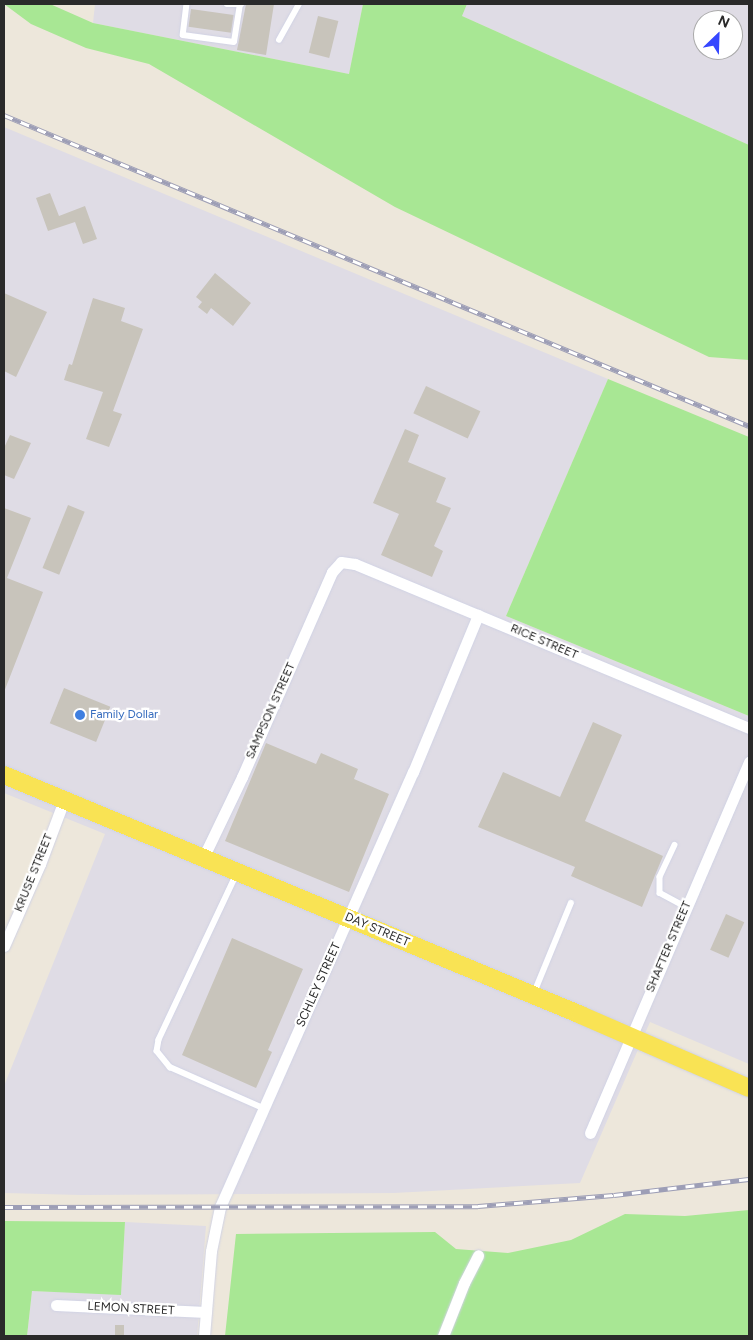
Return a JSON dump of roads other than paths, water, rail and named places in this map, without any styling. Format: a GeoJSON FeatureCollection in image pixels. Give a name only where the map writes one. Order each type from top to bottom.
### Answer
{"type":"FeatureCollection","features":[{"type":"Feature","properties":{"kind":"main road","name":"DAY STREET"},"geometry":{"type":"LineString","coordinates":[[4,775],[632,1036],[749,1088]]}},
{"type":"Feature","properties":{"kind":"street","name":"RICE STREET"},"geometry":{"type":"LineString","coordinates":[[337,564],[346,561],[355,564],[749,728]]}},
{"type":"Feature","properties":{"kind":"street","name":"SAMPSON STREET"},"geometry":{"type":"LineString","coordinates":[[203,858],[337,564]]}},
{"type":"Feature","properties":{"kind":"street","name":"SCHLEY STREET"},"geometry":{"type":"LineString","coordinates":[[204,1336],[211,1251],[220,1207],[349,918],[478,615]]}},
{"type":"Feature","properties":{"kind":"street","name":"SHAFTER STREET"},"geometry":{"type":"LineString","coordinates":[[590,1133],[749,762]]}},
{"type":"Feature","properties":{"kind":"street","name":"KRUSE STREET"},"geometry":{"type":"LineString","coordinates":[[4,946],[40,864],[64,800]]}},
{"type":"Feature","properties":{"kind":"street"},"geometry":{"type":"LineString","coordinates":[[443,1336],[464,1283],[478,1255]]}},
{"type":"Feature","properties":{"kind":"street","name":"LEMON STREET"},"geometry":{"type":"LineString","coordinates":[[56,1305],[206,1312]]}},
{"type":"Feature","properties":{"kind":"lane"},"geometry":{"type":"LineString","coordinates":[[187,4],[183,35],[234,42],[240,4],[227,4]]}},
{"type":"Feature","properties":{"kind":"lane"},"geometry":{"type":"LineString","coordinates":[[279,40],[299,4]]}},
{"type":"Feature","properties":{"kind":"lane"},"geometry":{"type":"LineString","coordinates":[[675,845],[660,877],[660,893],[686,907]]}},
{"type":"Feature","properties":{"kind":"lane"},"geometry":{"type":"LineString","coordinates":[[238,872],[159,1040],[157,1051],[170,1067],[263,1108]]}},
{"type":"Feature","properties":{"kind":"lane"},"geometry":{"type":"LineString","coordinates":[[533,995],[571,903]]}},
{"type":"Feature","properties":{"kind":"railway"},"geometry":{"type":"LineString","coordinates":[[4,115],[749,426]]}},
{"type":"Feature","properties":{"kind":"railway"},"geometry":{"type":"LineString","coordinates":[[4,1207],[478,1206],[614,1195],[749,1179]]}},
{"type":"Feature","properties":{"kind":"place","name":"Family Dollar"},"geometry":{"type":"Point","coordinates":[80,715]}}]}
